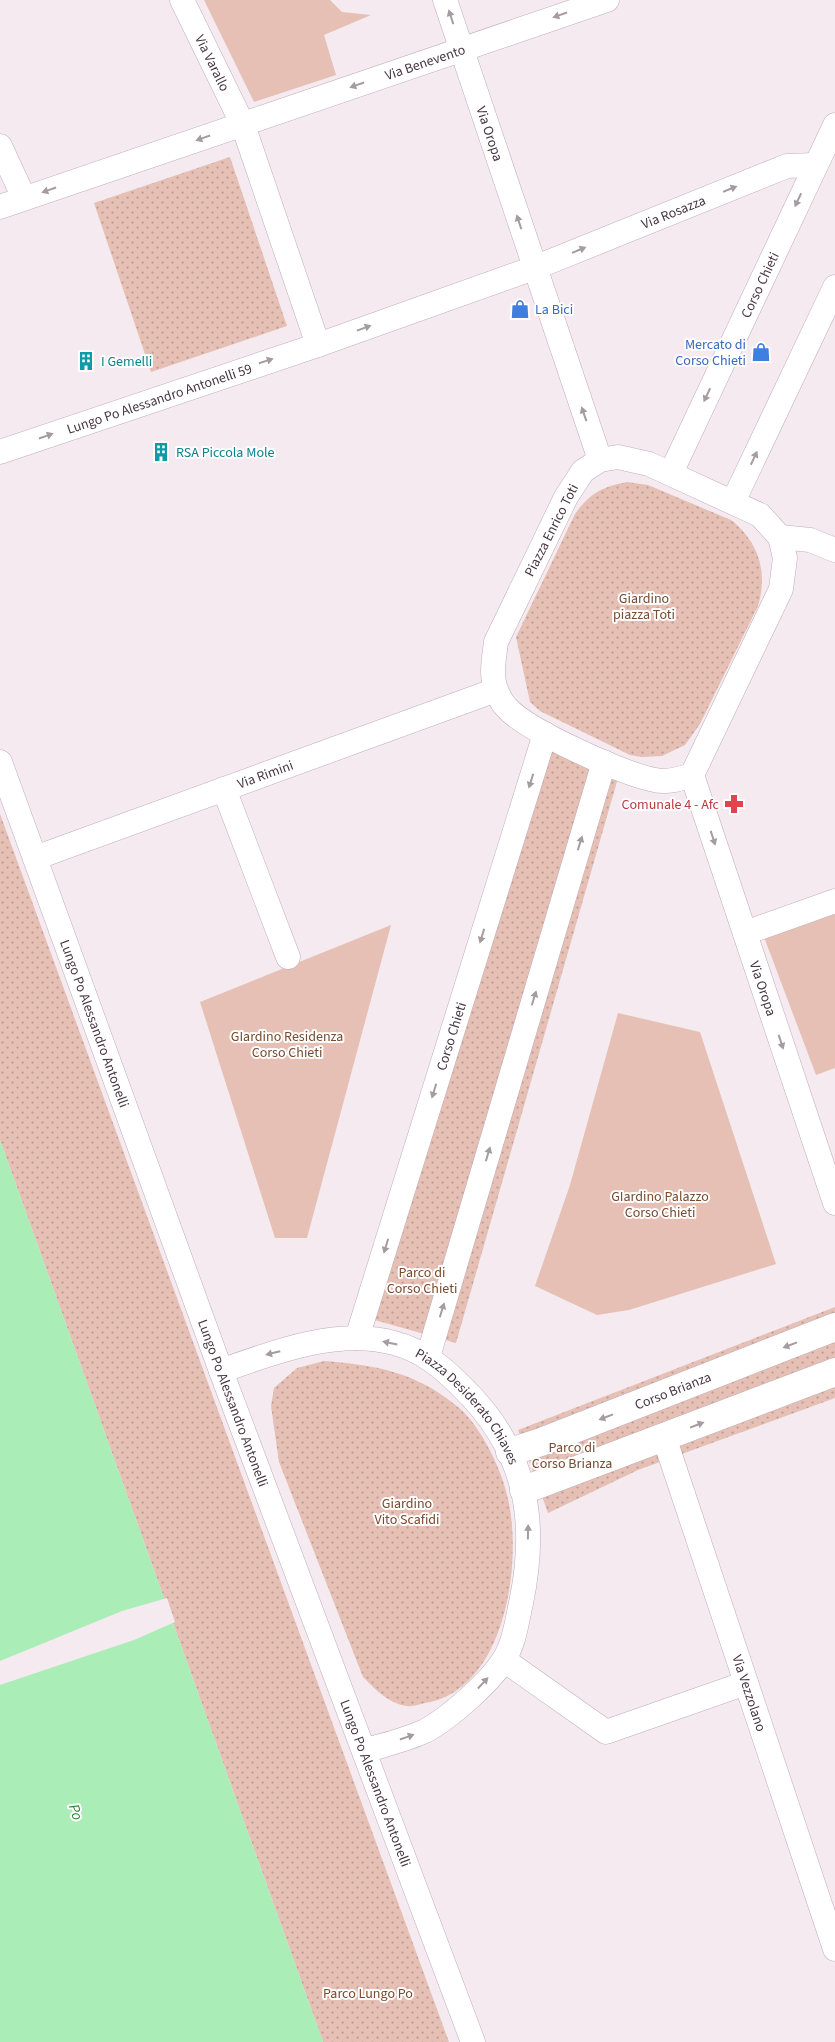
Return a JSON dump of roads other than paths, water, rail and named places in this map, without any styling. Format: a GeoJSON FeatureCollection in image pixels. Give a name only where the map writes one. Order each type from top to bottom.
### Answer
{"type":"FeatureCollection","features":[{"type":"Feature","properties":{"kind":"street","name":"Via Varallo"},"geometry":{"type":"LineString","coordinates":[[182,0],[243,125]]}},
{"type":"Feature","properties":{"kind":"street","name":"Via Oropa"},"geometry":{"type":"LineString","coordinates":[[446,0],[534,268],[600,460]]}},
{"type":"Feature","properties":{"kind":"street","name":"Via Benevento"},"geometry":{"type":"LineString","coordinates":[[0,206],[243,125],[606,0]]}},
{"type":"Feature","properties":{"kind":"street","name":"Corso Chieti"},"geometry":{"type":"LineString","coordinates":[[671,473],[835,124]]}},
{"type":"Feature","properties":{"kind":"street"},"geometry":{"type":"LineString","coordinates":[[243,125],[318,344],[534,268]]}},
{"type":"Feature","properties":{"kind":"street"},"geometry":{"type":"LineString","coordinates":[[0,146],[24,198]]}},
{"type":"Feature","properties":{"kind":"street","name":"Via Rosazza"},"geometry":{"type":"LineString","coordinates":[[534,268],[787,166],[815,165]]}},
{"type":"Feature","properties":{"kind":"street"},"geometry":{"type":"LineString","coordinates":[[734,502],[835,287]]}},
{"type":"Feature","properties":{"kind":"street","name":"Lungo Po Alessandro Antonelli 59"},"geometry":{"type":"LineString","coordinates":[[0,452],[318,344]]}},
{"type":"Feature","properties":{"kind":"street"},"geometry":{"type":"LineString","coordinates":[[600,460],[618,457],[649,464],[671,473],[760,515],[780,537],[785,558],[781,589],[692,775]]}},
{"type":"Feature","properties":{"kind":"street","name":"Piazza Enrico Toti"},"geometry":{"type":"LineString","coordinates":[[600,460],[583,471],[566,497],[496,642],[492,668],[496,690],[507,708],[545,734],[604,762],[656,780],[674,780],[692,775]]}},
{"type":"Feature","properties":{"kind":"street"},"geometry":{"type":"LineString","coordinates":[[780,537],[810,540],[835,550]]}},
{"type":"Feature","properties":{"kind":"street","name":"Via Rimini"},"geometry":{"type":"LineString","coordinates":[[35,858],[496,690]]}},
{"type":"Feature","properties":{"kind":"street","name":"Corso Chieti"},"geometry":{"type":"LineString","coordinates":[[358,1338],[545,734]]}},
{"type":"Feature","properties":{"kind":"street","name":"Lungo Po Alessandro Antonelli"},"geometry":{"type":"LineString","coordinates":[[0,762],[221,1371],[473,2042]]}},
{"type":"Feature","properties":{"kind":"street"},"geometry":{"type":"LineString","coordinates":[[428,1357],[604,762]]}},
{"type":"Feature","properties":{"kind":"street","name":"Via Oropa"},"geometry":{"type":"LineString","coordinates":[[692,775],[835,1203]]}},
{"type":"Feature","properties":{"kind":"street"},"geometry":{"type":"LineString","coordinates":[[224,789],[288,957]]}},
{"type":"Feature","properties":{"kind":"street"},"geometry":{"type":"LineString","coordinates":[[745,933],[835,901]]}},
{"type":"Feature","properties":{"kind":"street","name":"Corso Brianza"},"geometry":{"type":"LineString","coordinates":[[510,1452],[541,1442],[835,1327]]}},
{"type":"Feature","properties":{"kind":"street","name":"Piazza Desiderato Chiaves"},"geometry":{"type":"LineString","coordinates":[[221,1371],[262,1356],[306,1344],[358,1338],[394,1343],[428,1357],[474,1398],[500,1432],[519,1470],[528,1516],[526,1577],[517,1623],[504,1660],[468,1699],[425,1731],[364,1752]]}},
{"type":"Feature","properties":{"kind":"street"},"geometry":{"type":"LineString","coordinates":[[524,1490],[835,1372]]}},
{"type":"Feature","properties":{"kind":"street","name":"Via Vezzolano"},"geometry":{"type":"LineString","coordinates":[[664,1437],[835,1949]]}},
{"type":"Feature","properties":{"kind":"street"},"geometry":{"type":"LineString","coordinates":[[504,1660],[606,1732],[746,1683]]}},
{"type":"Feature","properties":{"kind":"water","name":"Po"},"geometry":{"type":"Polygon","coordinates":[[[0,1140],[323,2042],[0,2042],[0,1140]]]}},
{"type":"Feature","properties":{"kind":"place","name":"La Bici"},"geometry":{"type":"Point","coordinates":[520,309]}},
{"type":"Feature","properties":{"kind":"place","name":"Mercato di Corso Chieti"},"geometry":{"type":"Point","coordinates":[761,352]}},
{"type":"Feature","properties":{"kind":"place","name":"I Gemelli"},"geometry":{"type":"Point","coordinates":[86,361]}},
{"type":"Feature","properties":{"kind":"place","name":"RSA Piccola Mole"},"geometry":{"type":"Point","coordinates":[161,452]}},
{"type":"Feature","properties":{"kind":"place","name":"Comunale 4 - Afc"},"geometry":{"type":"Point","coordinates":[734,804]}},
{"type":"Feature","properties":{"kind":"park label","name":"Giardino piazza Toti"},"geometry":{"type":"Point","coordinates":[644,606]}},
{"type":"Feature","properties":{"kind":"park label","name":"GIardino Residenza Corso Chieti"},"geometry":{"type":"Point","coordinates":[287,1044]}},
{"type":"Feature","properties":{"kind":"park label","name":"GIardino Palazzo Corso Chieti"},"geometry":{"type":"Point","coordinates":[660,1204]}},
{"type":"Feature","properties":{"kind":"park label","name":"Parco di Corso Chieti"},"geometry":{"type":"Point","coordinates":[422,1280]}},
{"type":"Feature","properties":{"kind":"park label","name":"Parco di Corso Brianza"},"geometry":{"type":"Point","coordinates":[572,1455]}},
{"type":"Feature","properties":{"kind":"park label","name":"Giardino Vito Scafidi"},"geometry":{"type":"Point","coordinates":[407,1512]}},
{"type":"Feature","properties":{"kind":"park label","name":"Parco Lungo Po"},"geometry":{"type":"Point","coordinates":[368,1993]}}]}
